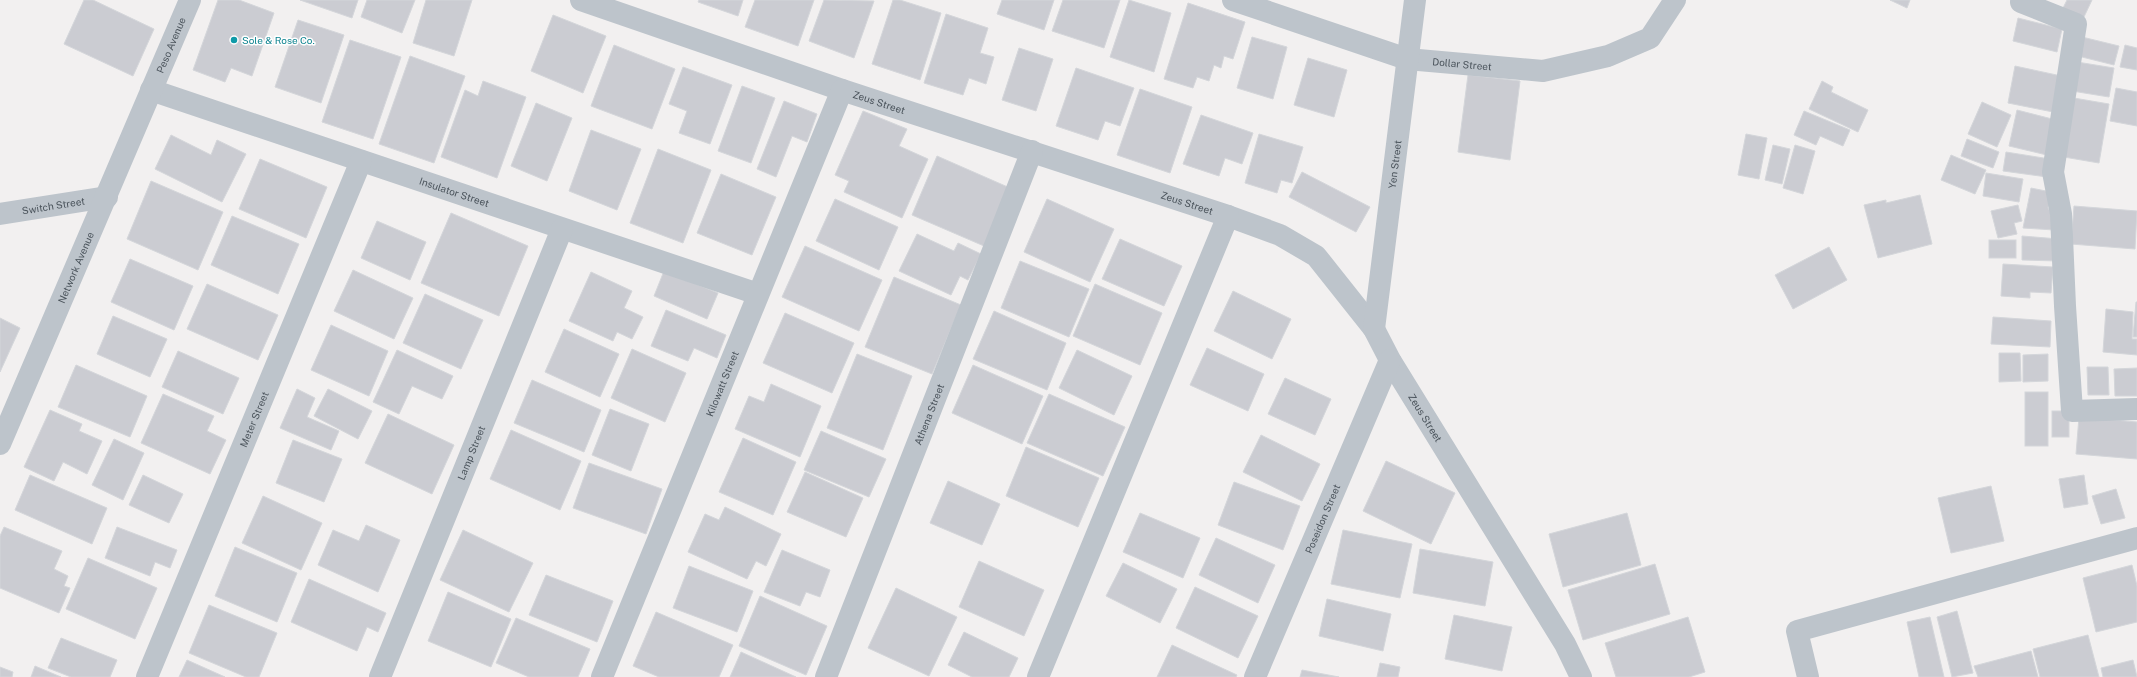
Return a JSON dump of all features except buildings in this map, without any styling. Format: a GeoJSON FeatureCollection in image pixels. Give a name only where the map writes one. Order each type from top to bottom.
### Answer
{"type":"FeatureCollection","features":[{"type":"Feature","properties":{"kind":"street","name":"Peso Avenue"},"geometry":{"type":"LineString","coordinates":[[151,90],[190,0]]}},
{"type":"Feature","properties":{"kind":"street","name":"Zeus Street"},"geometry":{"type":"LineString","coordinates":[[581,0],[842,90],[1228,216],[1280,235],[1316,256],[1374,329],[1390,360],[1565,644],[1581,677]]}},
{"type":"Feature","properties":{"kind":"street","name":"Dollar Street"},"geometry":{"type":"LineString","coordinates":[[1233,0],[1407,59],[1543,71],[1608,56],[1650,38],[1675,0]]}},
{"type":"Feature","properties":{"kind":"street","name":"Yen Street"},"geometry":{"type":"LineString","coordinates":[[1374,329],[1415,0]]}},
{"type":"Feature","properties":{"kind":"street"},"geometry":{"type":"LineString","coordinates":[[2022,0],[2021,2],[2076,24],[2053,172],[2061,214],[2072,411],[2137,409]]}},
{"type":"Feature","properties":{"kind":"street","name":"Insulator Street"},"geometry":{"type":"LineString","coordinates":[[151,90],[758,294]]}},
{"type":"Feature","properties":{"kind":"street","name":"Network Avenue"},"geometry":{"type":"LineString","coordinates":[[0,444],[151,90]]}},
{"type":"Feature","properties":{"kind":"street","name":"Kilowatt Street"},"geometry":{"type":"LineString","coordinates":[[602,677],[842,90]]}},
{"type":"Feature","properties":{"kind":"street","name":"Athena Street"},"geometry":{"type":"LineString","coordinates":[[826,677],[1032,151]]}},
{"type":"Feature","properties":{"kind":"street","name":"Meter Street"},"geometry":{"type":"LineString","coordinates":[[147,677],[361,161]]}},
{"type":"Feature","properties":{"kind":"street","name":"Switch Street"},"geometry":{"type":"LineString","coordinates":[[0,214],[106,197]]}},
{"type":"Feature","properties":{"kind":"street"},"geometry":{"type":"LineString","coordinates":[[1038,677],[1228,216]]}},
{"type":"Feature","properties":{"kind":"street","name":"Lamp Street"},"geometry":{"type":"LineString","coordinates":[[380,677],[562,229]]}},
{"type":"Feature","properties":{"kind":"street","name":"Poseidon Street"},"geometry":{"type":"LineString","coordinates":[[1255,677],[1390,360]]}},
{"type":"Feature","properties":{"kind":"street"},"geometry":{"type":"LineString","coordinates":[[1808,677],[1797,631],[2137,538]]}},
{"type":"Feature","properties":{"kind":"place","name":"Sole & Rose Co."},"geometry":{"type":"Point","coordinates":[234,40]}}]}
